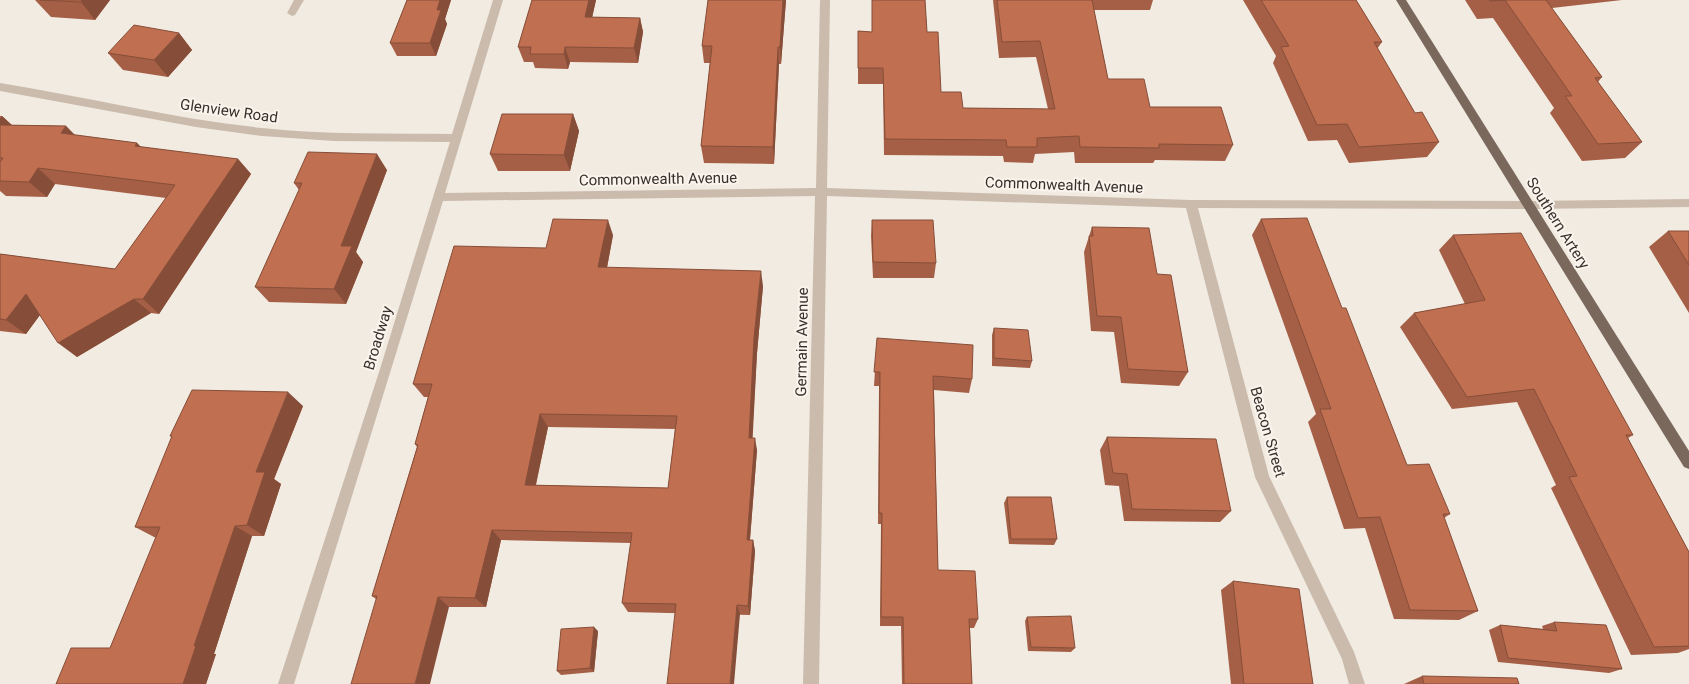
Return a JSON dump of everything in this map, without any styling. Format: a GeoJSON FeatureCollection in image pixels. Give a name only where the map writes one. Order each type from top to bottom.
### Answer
{"type":"FeatureCollection","features":[{"type":"Feature","properties":{"kind":"main road","name":"Southern Artery"},"geometry":{"type":"LineString","coordinates":[[1401,0],[1689,463]]}},
{"type":"Feature","properties":{"kind":"street"},"geometry":{"type":"LineString","coordinates":[[292,13],[299,0]]}},
{"type":"Feature","properties":{"kind":"street","name":"Broadway"},"geometry":{"type":"LineString","coordinates":[[286,684],[498,0]]}},
{"type":"Feature","properties":{"kind":"street","name":"Germain Avenue"},"geometry":{"type":"LineString","coordinates":[[811,684],[825,0]]}},
{"type":"Feature","properties":{"kind":"street","name":"Glenview Road"},"geometry":{"type":"LineString","coordinates":[[0,87],[215,126],[262,132],[316,136],[456,138]]}},
{"type":"Feature","properties":{"kind":"street","name":"Commonwealth Avenue"},"geometry":{"type":"LineString","coordinates":[[438,197],[822,192],[1191,204],[1530,205],[1689,203]]}},
{"type":"Feature","properties":{"kind":"street","name":"Beacon Street"},"geometry":{"type":"LineString","coordinates":[[1191,204],[1262,477],[1349,657],[1357,684]]}},
{"type":"Feature","properties":{"kind":"building"},"geometry":{"type":"Polygon","coordinates":[[[40,0],[82,0],[81,2],[40,0]]]}},
{"type":"Feature","properties":{"kind":"building"},"geometry":{"type":"Polygon","coordinates":[[[407,0],[440,0],[437,10],[441,10],[430,43],[390,43],[407,0]]]}},
{"type":"Feature","properties":{"kind":"building"},"geometry":{"type":"Polygon","coordinates":[[[532,0],[589,0],[585,17],[640,18],[634,48],[565,47],[564,54],[530,54],[531,47],[518,47],[532,0]]]}},
{"type":"Feature","properties":{"kind":"building"},"geometry":{"type":"Polygon","coordinates":[[[708,0],[783,0],[780,47],[778,47],[773,147],[701,146],[712,46],[702,46],[708,0]]]}},
{"type":"Feature","properties":{"kind":"building"},"geometry":{"type":"Polygon","coordinates":[[[872,0],[925,0],[927,32],[938,32],[941,92],[961,92],[963,108],[1055,109],[1040,41],[1002,42],[997,0],[1092,0],[1108,79],[1144,79],[1150,107],[1221,107],[1233,145],[1159,144],[1159,148],[1080,147],[1079,136],[1037,138],[1037,147],[1007,147],[1006,140],[885,139],[883,68],[858,68],[858,31],[872,32],[872,0]]]}},
{"type":"Feature","properties":{"kind":"building"},"geometry":{"type":"Polygon","coordinates":[[[1261,0],[1356,0],[1382,42],[1374,42],[1415,113],[1422,112],[1439,142],[1359,147],[1347,124],[1317,125],[1281,47],[1289,46],[1261,0]]]}},
{"type":"Feature","properties":{"kind":"building"},"geometry":{"type":"Polygon","coordinates":[[[1505,0],[1546,0],[1602,77],[1595,78],[1642,142],[1598,144],[1565,96],[1572,96],[1505,0]]]}},
{"type":"Feature","properties":{"kind":"building"},"geometry":{"type":"Polygon","coordinates":[[[134,25],[179,33],[154,60],[108,53],[134,25]]]}},
{"type":"Feature","properties":{"kind":"building"},"geometry":{"type":"Polygon","coordinates":[[[502,114],[573,114],[564,155],[490,154],[502,114]]]}},
{"type":"Feature","properties":{"kind":"building"},"geometry":{"type":"Polygon","coordinates":[[[0,125],[66,126],[61,133],[137,143],[135,146],[238,159],[143,299],[134,299],[58,343],[26,294],[6,320],[0,319],[0,254],[115,269],[175,185],[38,168],[29,182],[0,181],[0,162],[3,158],[0,158],[0,125]]]}},
{"type":"Feature","properties":{"kind":"building"},"geometry":{"type":"Polygon","coordinates":[[[308,152],[377,154],[341,246],[352,246],[334,289],[255,287],[302,183],[294,183],[308,152]]]}},
{"type":"Feature","properties":{"kind":"building"},"geometry":{"type":"Polygon","coordinates":[[[1307,218],[1342,308],[1346,308],[1407,465],[1429,464],[1450,514],[1443,514],[1478,611],[1410,610],[1380,517],[1358,518],[1320,409],[1331,409],[1261,219],[1307,218]]]}},
{"type":"Feature","properties":{"kind":"building"},"geometry":{"type":"Polygon","coordinates":[[[553,219],[608,220],[598,267],[761,271],[754,338],[749,438],[755,438],[747,540],[753,540],[748,606],[737,605],[730,684],[667,684],[676,604],[622,603],[632,533],[492,530],[475,598],[438,597],[415,684],[351,684],[377,596],[372,596],[418,445],[415,444],[432,384],[413,384],[454,246],[546,248],[553,219]],[[540,414],[525,485],[668,488],[677,416],[540,414]]]}},
{"type":"Feature","properties":{"kind":"building"},"geometry":{"type":"Polygon","coordinates":[[[872,220],[933,220],[936,263],[873,262],[872,220]]]}},
{"type":"Feature","properties":{"kind":"building"},"geometry":{"type":"Polygon","coordinates":[[[1092,227],[1149,228],[1157,274],[1171,275],[1188,372],[1128,369],[1121,317],[1097,316],[1089,236],[1093,236],[1092,227]]]}},
{"type":"Feature","properties":{"kind":"building"},"geometry":{"type":"Polygon","coordinates":[[[1668,231],[1689,231],[1689,265],[1668,231]]]}},
{"type":"Feature","properties":{"kind":"building"},"geometry":{"type":"Polygon","coordinates":[[[1521,233],[1633,435],[1626,435],[1689,552],[1689,646],[1654,647],[1569,477],[1577,476],[1534,389],[1467,397],[1414,313],[1485,300],[1453,235],[1521,233]]]}},
{"type":"Feature","properties":{"kind":"building"},"geometry":{"type":"Polygon","coordinates":[[[994,328],[1028,330],[1032,361],[994,358],[994,328]]]}},
{"type":"Feature","properties":{"kind":"building"},"geometry":{"type":"Polygon","coordinates":[[[877,338],[973,345],[972,379],[933,376],[938,570],[975,571],[978,619],[969,619],[972,684],[904,684],[903,617],[881,617],[882,513],[879,513],[880,372],[874,372],[877,338]]]}},
{"type":"Feature","properties":{"kind":"building"},"geometry":{"type":"Polygon","coordinates":[[[192,390],[288,392],[256,472],[265,472],[247,525],[235,526],[183,684],[56,684],[71,648],[110,648],[160,527],[135,527],[172,436],[170,436],[192,390]]]}},
{"type":"Feature","properties":{"kind":"building"},"geometry":{"type":"Polygon","coordinates":[[[1107,437],[1216,439],[1231,511],[1132,509],[1127,474],[1113,473],[1107,437]]]}},
{"type":"Feature","properties":{"kind":"building"},"geometry":{"type":"Polygon","coordinates":[[[1007,497],[1051,497],[1057,539],[1011,539],[1007,497]]]}},
{"type":"Feature","properties":{"kind":"building"},"geometry":{"type":"Polygon","coordinates":[[[1233,581],[1299,589],[1313,684],[1244,684],[1233,581]]]}},
{"type":"Feature","properties":{"kind":"building"},"geometry":{"type":"Polygon","coordinates":[[[1071,616],[1075,648],[1031,647],[1027,617],[1071,616]]]}},
{"type":"Feature","properties":{"kind":"building"},"geometry":{"type":"Polygon","coordinates":[[[1554,622],[1606,625],[1622,669],[1508,658],[1500,625],[1557,631],[1554,622]]]}},
{"type":"Feature","properties":{"kind":"building"},"geometry":{"type":"Polygon","coordinates":[[[594,627],[590,668],[557,671],[561,629],[594,627]]]}},
{"type":"Feature","properties":{"kind":"building"},"geometry":{"type":"Polygon","coordinates":[[[1422,676],[1517,678],[1519,684],[1424,684],[1422,676]]]}}]}
